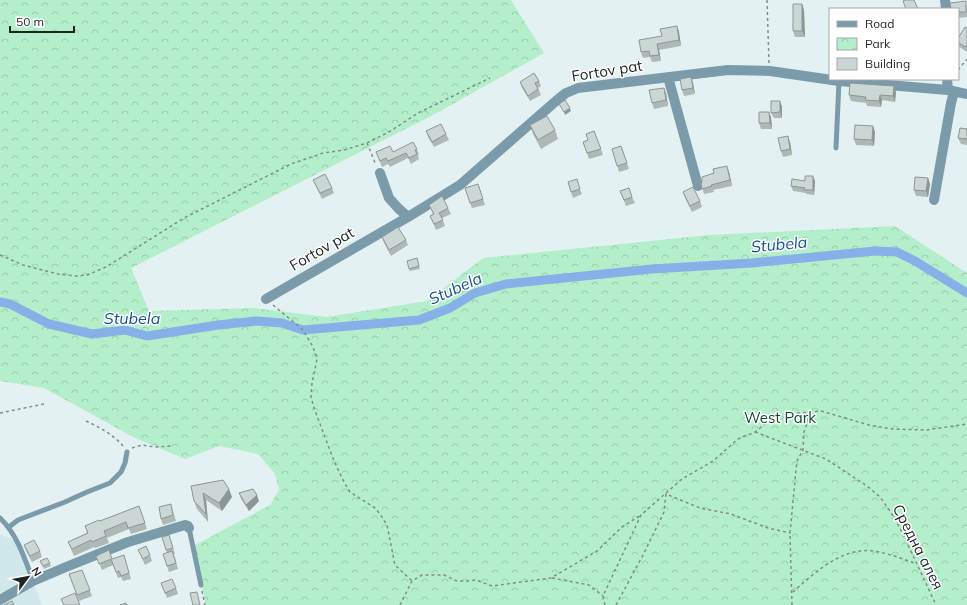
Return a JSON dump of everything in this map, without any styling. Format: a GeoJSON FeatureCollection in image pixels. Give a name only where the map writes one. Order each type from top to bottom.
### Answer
{"type":"FeatureCollection","features":[{"type":"Feature","properties":{"kind":"street","name":"Fortov pat"},"geometry":{"type":"LineString","coordinates":[[266,299],[408,217],[460,185],[566,93],[578,88],[728,70],[770,71],[829,80]]}},
{"type":"Feature","properties":{"kind":"street"},"geometry":{"type":"LineString","coordinates":[[668,78],[698,186]]}},
{"type":"Feature","properties":{"kind":"street","name":"Fortov pat"},"geometry":{"type":"LineString","coordinates":[[832,80],[951,91],[967,94]]}},
{"type":"Feature","properties":{"kind":"street"},"geometry":{"type":"LineString","coordinates":[[934,200],[951,103],[951,91],[947,80]]}},
{"type":"Feature","properties":{"kind":"street"},"geometry":{"type":"LineString","coordinates":[[380,173],[389,198],[408,217]]}},
{"type":"Feature","properties":{"kind":"street"},"geometry":{"type":"LineString","coordinates":[[0,600],[33,581],[128,542],[185,525],[189,528]]}},
{"type":"Feature","properties":{"kind":"lane"},"geometry":{"type":"LineString","coordinates":[[836,148],[839,81]]}},
{"type":"Feature","properties":{"kind":"lane"},"geometry":{"type":"LineString","coordinates":[[9,527],[18,520],[110,483],[121,472],[125,463],[127,452]]}},
{"type":"Feature","properties":{"kind":"lane"},"geometry":{"type":"LineString","coordinates":[[0,518],[9,527],[25,558],[33,581]]}},
{"type":"Feature","properties":{"kind":"lane"},"geometry":{"type":"LineString","coordinates":[[189,528],[201,585]]}},
{"type":"Feature","properties":{"kind":"path"},"geometry":{"type":"LineString","coordinates":[[767,0],[770,71]]}},
{"type":"Feature","properties":{"kind":"path"},"geometry":{"type":"LineString","coordinates":[[959,69],[967,59]]}},
{"type":"Feature","properties":{"kind":"path"},"geometry":{"type":"LineString","coordinates":[[0,255],[24,265],[58,274],[76,276],[87,275],[106,267],[184,218],[291,164],[323,153],[344,150],[367,143],[389,132],[418,113],[490,78]]}},
{"type":"Feature","properties":{"kind":"path"},"geometry":{"type":"LineString","coordinates":[[367,143],[380,173]]}},
{"type":"Feature","properties":{"kind":"path"},"geometry":{"type":"LineString","coordinates":[[266,299],[303,330],[313,347],[317,359],[311,397],[342,480],[350,492],[375,508],[380,514],[387,525],[391,539],[394,565],[412,581]]}},
{"type":"Feature","properties":{"kind":"path"},"geometry":{"type":"LineString","coordinates":[[0,413],[44,404]]}},
{"type":"Feature","properties":{"kind":"path"},"geometry":{"type":"LineString","coordinates":[[551,578],[597,551],[622,527],[641,515],[655,501],[666,494],[682,480],[712,461],[738,438],[755,432],[770,420],[789,414],[820,411],[869,425],[892,429],[926,430],[967,424]]}},
{"type":"Feature","properties":{"kind":"path"},"geometry":{"type":"LineString","coordinates":[[792,605],[793,592],[790,533],[796,470],[797,461],[803,450],[804,432],[811,412]]}},
{"type":"Feature","properties":{"kind":"path"},"geometry":{"type":"LineString","coordinates":[[86,421],[116,438],[127,452],[133,447],[142,445],[155,447],[172,446]]}},
{"type":"Feature","properties":{"kind":"path","name":"Средна алея"},"geometry":{"type":"LineString","coordinates":[[755,432],[819,455],[833,462],[880,497],[895,519],[918,564],[936,605]]}},
{"type":"Feature","properties":{"kind":"path"},"geometry":{"type":"LineString","coordinates":[[666,494],[700,508],[731,514],[768,528],[790,533]]}},
{"type":"Feature","properties":{"kind":"path"},"geometry":{"type":"LineString","coordinates":[[616,605],[664,512],[666,494]]}},
{"type":"Feature","properties":{"kind":"path"},"geometry":{"type":"LineString","coordinates":[[605,605],[603,596],[641,515]]}},
{"type":"Feature","properties":{"kind":"path"},"geometry":{"type":"LineString","coordinates":[[793,592],[837,558],[853,552],[872,551],[918,564]]}},
{"type":"Feature","properties":{"kind":"path"},"geometry":{"type":"LineString","coordinates":[[400,605],[412,581],[422,575],[444,575],[457,581],[476,580],[492,586],[551,578],[589,585],[603,596]]}},
{"type":"Feature","properties":{"kind":"path"},"geometry":{"type":"LineString","coordinates":[[201,585],[205,605]]}},
{"type":"Feature","properties":{"kind":"shaded area"},"geometry":{"type":"Polygon","coordinates":[[[0,534],[16,541],[42,605],[0,605],[0,534]]]}},
{"type":"Feature","properties":{"kind":"green space","name":"West Park"},"geometry":{"type":"Polygon","coordinates":[[[0,0],[511,0],[544,53],[435,114],[131,268],[149,311],[254,308],[326,317],[427,301],[483,258],[709,235],[895,226],[967,273],[967,605],[206,605],[193,546],[270,505],[279,490],[275,474],[258,454],[219,446],[185,459],[133,437],[44,388],[0,381],[0,0]]]}},
{"type":"Feature","properties":{"kind":"building"},"geometry":{"type":"Polygon","coordinates":[[[914,0],[918,8],[906,8],[903,1],[914,0]]]}},
{"type":"Feature","properties":{"kind":"building"},"geometry":{"type":"Polygon","coordinates":[[[966,1],[966,12],[959,12],[959,8],[951,8],[950,3],[966,1]]]}},
{"type":"Feature","properties":{"kind":"building"},"geometry":{"type":"Polygon","coordinates":[[[793,4],[802,4],[802,31],[793,31],[793,4]]]}},
{"type":"Feature","properties":{"kind":"building"},"geometry":{"type":"Polygon","coordinates":[[[677,26],[679,40],[657,44],[659,55],[650,56],[649,51],[641,52],[639,40],[662,36],[660,29],[677,26]]]}},
{"type":"Feature","properties":{"kind":"building"},"geometry":{"type":"Polygon","coordinates":[[[965,27],[967,28],[967,44],[965,47],[959,43],[959,36],[965,27]]]}},
{"type":"Feature","properties":{"kind":"building"},"geometry":{"type":"Polygon","coordinates":[[[534,73],[539,81],[535,83],[538,89],[528,96],[520,82],[534,73]]]}},
{"type":"Feature","properties":{"kind":"building"},"geometry":{"type":"Polygon","coordinates":[[[691,77],[693,88],[682,90],[680,79],[691,77]]]}},
{"type":"Feature","properties":{"kind":"building"},"geometry":{"type":"Polygon","coordinates":[[[850,83],[894,86],[893,96],[880,95],[879,101],[865,100],[866,97],[849,95],[850,83]]]}},
{"type":"Feature","properties":{"kind":"building"},"geometry":{"type":"Polygon","coordinates":[[[664,88],[666,100],[652,103],[649,90],[664,88]]]}},
{"type":"Feature","properties":{"kind":"building"},"geometry":{"type":"Polygon","coordinates":[[[565,100],[570,108],[564,112],[559,104],[565,100]]]}},
{"type":"Feature","properties":{"kind":"building"},"geometry":{"type":"Polygon","coordinates":[[[771,101],[780,101],[780,112],[771,113],[771,101]]]}},
{"type":"Feature","properties":{"kind":"building"},"geometry":{"type":"Polygon","coordinates":[[[759,112],[769,112],[770,123],[759,123],[759,112]]]}},
{"type":"Feature","properties":{"kind":"building"},"geometry":{"type":"Polygon","coordinates":[[[547,116],[555,130],[538,140],[530,125],[547,116]]]}},
{"type":"Feature","properties":{"kind":"building"},"geometry":{"type":"Polygon","coordinates":[[[441,124],[446,134],[432,142],[426,131],[441,124]]]}},
{"type":"Feature","properties":{"kind":"building"},"geometry":{"type":"Polygon","coordinates":[[[855,125],[873,126],[872,140],[854,139],[855,125]]]}},
{"type":"Feature","properties":{"kind":"building"},"geometry":{"type":"Polygon","coordinates":[[[960,128],[967,129],[967,139],[958,138],[960,128]]]}},
{"type":"Feature","properties":{"kind":"building"},"geometry":{"type":"Polygon","coordinates":[[[594,131],[601,149],[587,153],[583,142],[588,140],[586,134],[594,131]]]}},
{"type":"Feature","properties":{"kind":"building"},"geometry":{"type":"Polygon","coordinates":[[[788,136],[790,149],[781,151],[778,138],[788,136]]]}},
{"type":"Feature","properties":{"kind":"building"},"geometry":{"type":"Polygon","coordinates":[[[413,142],[417,149],[415,150],[417,154],[409,158],[406,153],[388,161],[386,158],[380,161],[376,152],[390,146],[393,152],[413,142]]]}},
{"type":"Feature","properties":{"kind":"building"},"geometry":{"type":"Polygon","coordinates":[[[621,146],[627,163],[617,166],[612,149],[621,146]]]}},
{"type":"Feature","properties":{"kind":"building"},"geometry":{"type":"Polygon","coordinates":[[[727,166],[730,180],[702,189],[702,177],[714,173],[713,169],[727,166]]]}},
{"type":"Feature","properties":{"kind":"building"},"geometry":{"type":"Polygon","coordinates":[[[325,174],[332,188],[320,193],[313,180],[325,174]]]}},
{"type":"Feature","properties":{"kind":"building"},"geometry":{"type":"Polygon","coordinates":[[[805,176],[813,176],[813,190],[804,190],[805,188],[791,186],[792,179],[805,181],[805,176]]]}},
{"type":"Feature","properties":{"kind":"building"},"geometry":{"type":"Polygon","coordinates":[[[915,177],[928,178],[926,191],[914,190],[915,177]]]}},
{"type":"Feature","properties":{"kind":"building"},"geometry":{"type":"Polygon","coordinates":[[[577,179],[580,189],[571,192],[568,182],[577,179]]]}},
{"type":"Feature","properties":{"kind":"building"},"geometry":{"type":"Polygon","coordinates":[[[478,184],[483,199],[470,203],[465,188],[478,184]]]}},
{"type":"Feature","properties":{"kind":"building"},"geometry":{"type":"Polygon","coordinates":[[[693,187],[700,201],[690,206],[683,192],[693,187]]]}},
{"type":"Feature","properties":{"kind":"building"},"geometry":{"type":"Polygon","coordinates":[[[629,188],[632,197],[624,200],[620,191],[629,188]]]}},
{"type":"Feature","properties":{"kind":"building"},"geometry":{"type":"Polygon","coordinates":[[[442,196],[448,208],[439,213],[443,220],[434,224],[430,216],[434,214],[429,205],[442,196]]]}},
{"type":"Feature","properties":{"kind":"building"},"geometry":{"type":"Polygon","coordinates":[[[398,227],[406,240],[389,250],[382,237],[398,227]]]}},
{"type":"Feature","properties":{"kind":"building"},"geometry":{"type":"Polygon","coordinates":[[[417,258],[419,266],[409,269],[407,261],[417,258]]]}},
{"type":"Feature","properties":{"kind":"building"},"geometry":{"type":"Polygon","coordinates":[[[223,480],[229,489],[219,503],[203,493],[206,514],[194,501],[191,486],[223,480]]]}},
{"type":"Feature","properties":{"kind":"building"},"geometry":{"type":"Polygon","coordinates":[[[253,489],[257,495],[246,505],[239,493],[253,489]]]}},
{"type":"Feature","properties":{"kind":"building"},"geometry":{"type":"Polygon","coordinates":[[[171,504],[173,515],[161,519],[159,507],[171,504]]]}},
{"type":"Feature","properties":{"kind":"building"},"geometry":{"type":"Polygon","coordinates":[[[139,506],[145,523],[128,528],[126,522],[104,531],[106,536],[92,542],[91,540],[72,549],[68,542],[88,533],[85,526],[139,506]]]}},
{"type":"Feature","properties":{"kind":"building"},"geometry":{"type":"Polygon","coordinates":[[[169,535],[173,548],[166,550],[162,537],[169,535]]]}},
{"type":"Feature","properties":{"kind":"building"},"geometry":{"type":"Polygon","coordinates":[[[34,540],[40,551],[30,556],[24,545],[34,540]]]}},
{"type":"Feature","properties":{"kind":"building"},"geometry":{"type":"Polygon","coordinates":[[[146,546],[150,555],[143,559],[138,550],[146,546]]]}},
{"type":"Feature","properties":{"kind":"building"},"geometry":{"type":"Polygon","coordinates":[[[109,550],[112,559],[124,555],[129,573],[121,576],[119,571],[116,572],[111,559],[99,564],[96,556],[109,550]]]}},
{"type":"Feature","properties":{"kind":"building"},"geometry":{"type":"Polygon","coordinates":[[[172,551],[176,563],[167,566],[163,554],[172,551]]]}},
{"type":"Feature","properties":{"kind":"building"},"geometry":{"type":"Polygon","coordinates":[[[47,558],[50,563],[43,566],[40,561],[47,558]]]}},
{"type":"Feature","properties":{"kind":"building"},"geometry":{"type":"Polygon","coordinates":[[[82,570],[90,590],[77,595],[69,574],[82,570]]]}},
{"type":"Feature","properties":{"kind":"building"},"geometry":{"type":"Polygon","coordinates":[[[172,579],[176,588],[165,593],[161,583],[172,579]]]}},
{"type":"Feature","properties":{"kind":"building"},"geometry":{"type":"Polygon","coordinates":[[[197,592],[200,605],[193,605],[190,593],[197,592]]]}},
{"type":"Feature","properties":{"kind":"building"},"geometry":{"type":"Polygon","coordinates":[[[75,593],[80,605],[64,605],[61,599],[75,593]]]}},
{"type":"Feature","properties":{"kind":"building"},"geometry":{"type":"Polygon","coordinates":[[[12,601],[14,605],[4,605],[12,601]]]}},
{"type":"Feature","properties":{"kind":"waterway","name":"Stubela"},"geometry":{"type":"LineString","coordinates":[[0,302],[10,304],[49,324],[92,334],[125,330],[147,336],[218,325],[257,321],[282,323],[303,330],[419,320],[450,308],[475,293],[506,284],[652,269],[752,263],[875,251],[897,252],[915,261],[967,293]]}}]}
